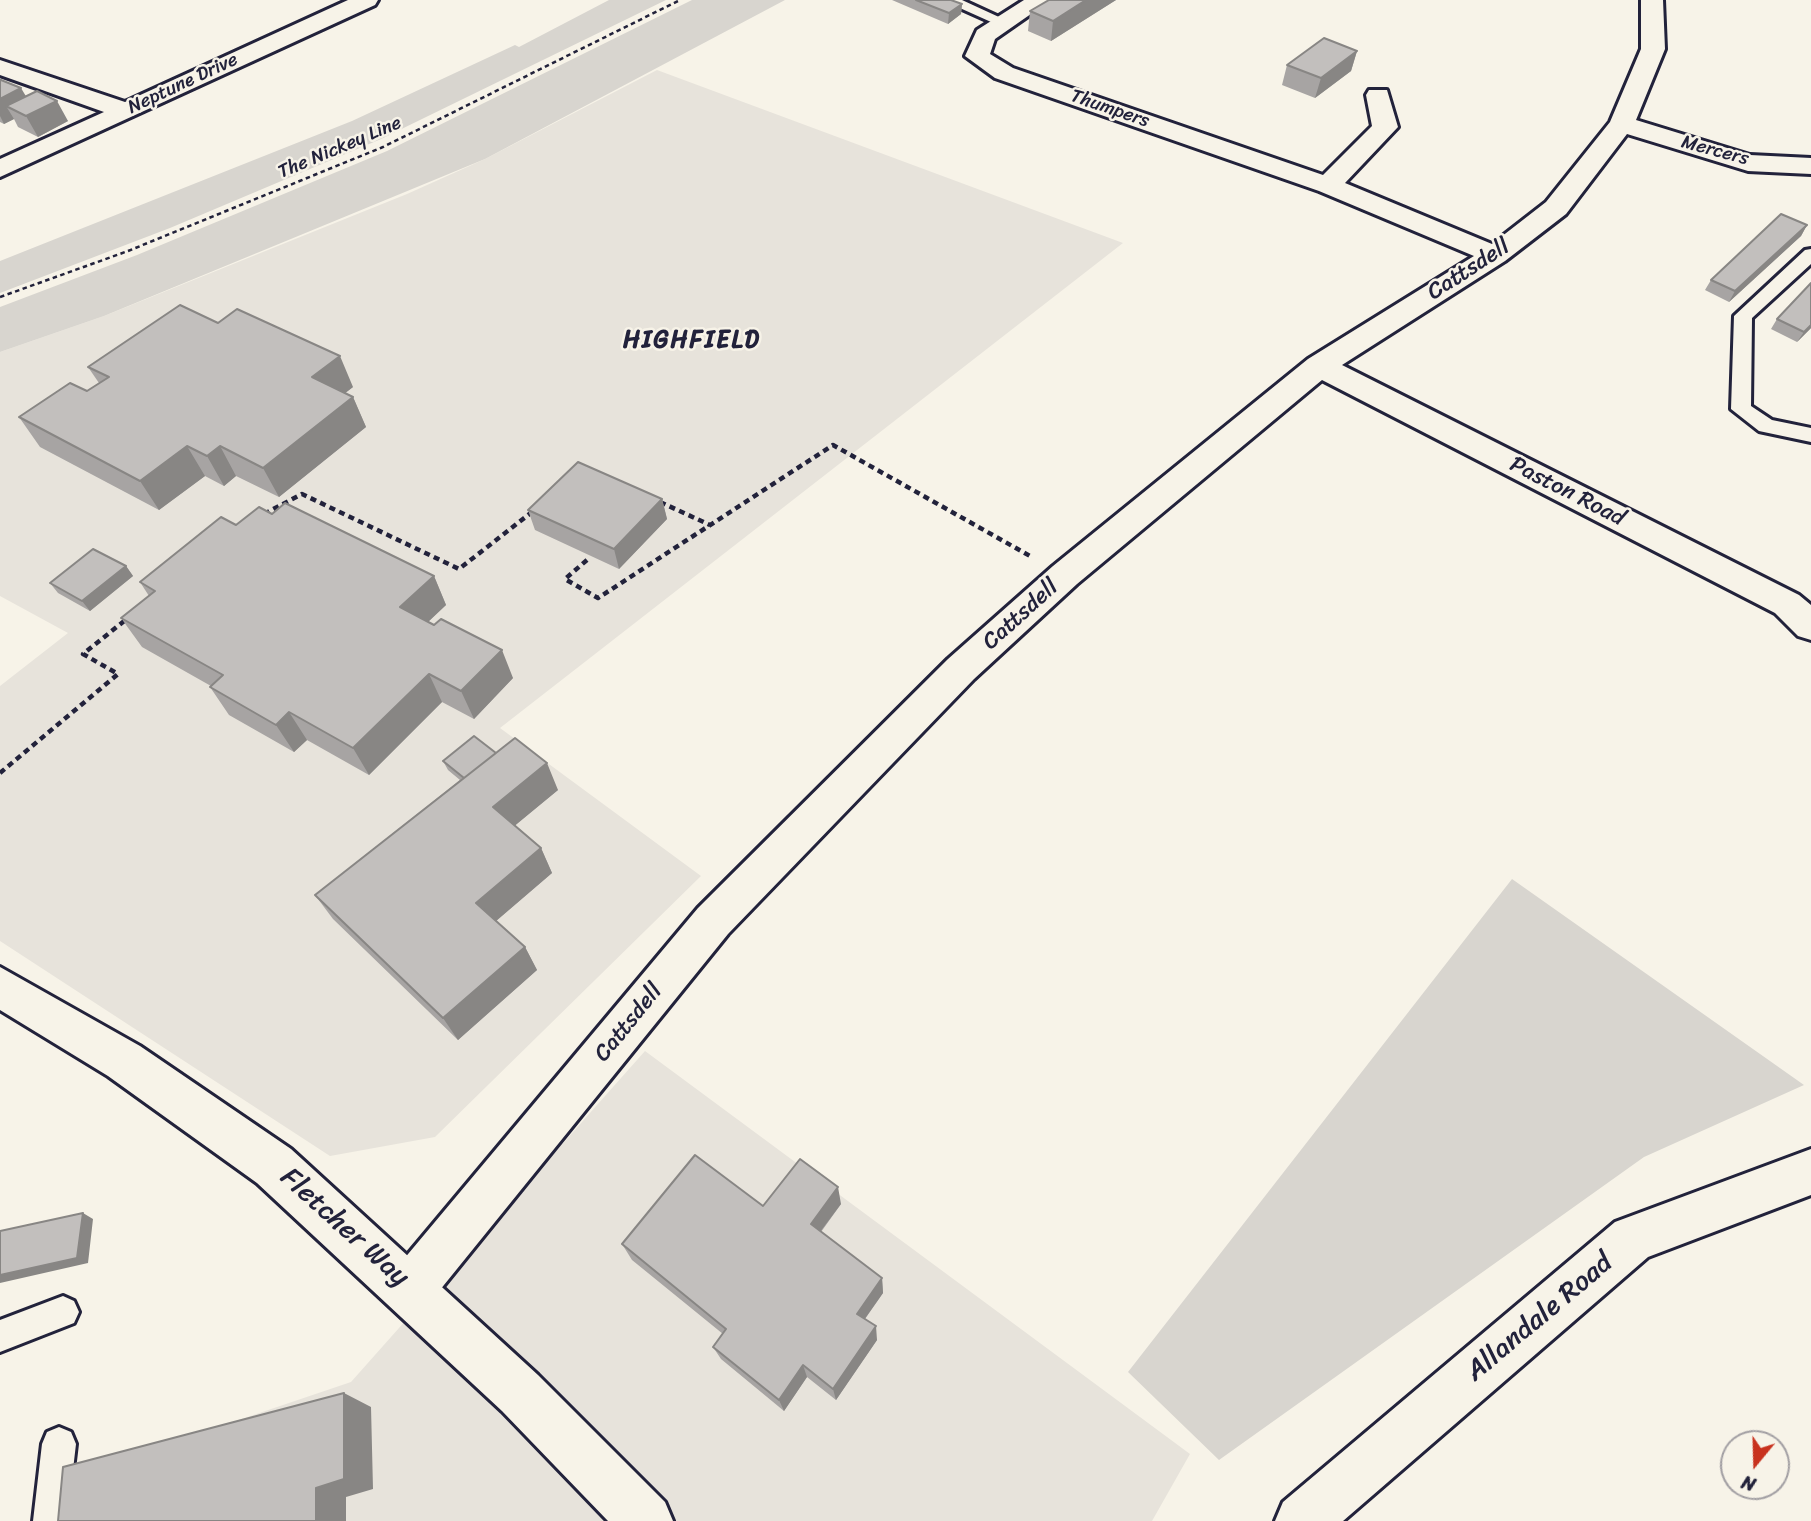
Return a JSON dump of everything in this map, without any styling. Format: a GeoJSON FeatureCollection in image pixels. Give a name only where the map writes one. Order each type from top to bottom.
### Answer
{"type":"FeatureCollection","features":[{"type":"Feature","properties":{"kind":"street","name":"Thumpers"},"geometry":{"type":"LineString","coordinates":[[1040,0],[985,35],[977,56],[1004,73],[1328,185],[1495,255]]}},
{"type":"Feature","properties":{"kind":"street","name":"Cattsdell"},"geometry":{"type":"LineString","coordinates":[[410,1289],[713,921],[961,669],[1065,575],[1319,366],[1495,255],[1556,208],[1622,124],[1653,49],[1652,0]]}},
{"type":"Feature","properties":{"kind":"street","name":"Neptune Drive"},"geometry":{"type":"LineString","coordinates":[[0,169],[349,2]]}},
{"type":"Feature","properties":{"kind":"street"},"geometry":{"type":"LineString","coordinates":[[0,66],[126,111]]}},
{"type":"Feature","properties":{"kind":"street"},"geometry":{"type":"LineString","coordinates":[[1328,185],[1385,127],[1378,94]]}},
{"type":"Feature","properties":{"kind":"street","name":"Mercers"},"geometry":{"type":"LineString","coordinates":[[1622,124],[1748,163],[1811,166]]}},
{"type":"Feature","properties":{"kind":"street","name":"Paston Road"},"geometry":{"type":"LineString","coordinates":[[1319,366],[1787,604],[1811,626]]}},
{"type":"Feature","properties":{"kind":"street","name":"Fletcher Way"},"geometry":{"type":"LineString","coordinates":[[0,987],[124,1062],[274,1166],[520,1393],[646,1521]]}},
{"type":"Feature","properties":{"kind":"street","name":"Allandale Road"},"geometry":{"type":"LineString","coordinates":[[1301,1521],[1632,1240],[1811,1172]]}},
{"type":"Feature","properties":{"kind":"lane"},"geometry":{"type":"LineString","coordinates":[[949,0],[1005,23]]}},
{"type":"Feature","properties":{"kind":"lane"},"geometry":{"type":"LineString","coordinates":[[1811,254],[1743,316],[1741,409],[1766,426],[1811,435]]}},
{"type":"Feature","properties":{"kind":"lane"},"geometry":{"type":"LineString","coordinates":[[0,1336],[63,1312]]}},
{"type":"Feature","properties":{"kind":"lane"},"geometry":{"type":"LineString","coordinates":[[50,1521],[59,1444]]}},
{"type":"Feature","properties":{"kind":"path","name":"The Nickey Line"},"geometry":{"type":"LineString","coordinates":[[0,297],[128,251],[383,147],[680,0]]}},
{"type":"Feature","properties":{"kind":"path"},"geometry":{"type":"LineString","coordinates":[[587,560],[565,579],[598,598],[833,445],[1065,575]]}},
{"type":"Feature","properties":{"kind":"path"},"geometry":{"type":"LineString","coordinates":[[254,511],[262,515],[302,494],[459,569],[538,507]]}},
{"type":"Feature","properties":{"kind":"path"},"geometry":{"type":"LineString","coordinates":[[649,498],[710,525]]}},
{"type":"Feature","properties":{"kind":"path"},"geometry":{"type":"LineString","coordinates":[[0,773],[118,674],[83,654],[135,612]]}},
{"type":"Feature","properties":{"kind":"shaded area"},"geometry":{"type":"Polygon","coordinates":[[[609,0],[666,0],[381,139],[170,228],[0,293],[0,261],[352,121],[515,45],[519,47],[609,0]]]}},
{"type":"Feature","properties":{"kind":"shaded area"},"geometry":{"type":"Polygon","coordinates":[[[692,0],[785,0],[485,159],[104,316],[0,352],[0,307],[137,255],[387,151],[692,0]]]}},
{"type":"Feature","properties":{"kind":"shaded area"},"geometry":{"type":"Polygon","coordinates":[[[657,70],[1123,243],[500,728],[701,876],[435,1137],[330,1156],[0,941],[0,686],[68,633],[0,596],[0,352],[104,316],[407,194],[485,159],[657,70]]]}},
{"type":"Feature","properties":{"kind":"shaded area"},"geometry":{"type":"Polygon","coordinates":[[[1512,879],[1804,1085],[1644,1157],[1219,1460],[1128,1372],[1512,879]]]}},
{"type":"Feature","properties":{"kind":"shaded area"},"geometry":{"type":"Polygon","coordinates":[[[645,1051],[1190,1454],[1152,1521],[75,1521],[79,1474],[351,1382],[645,1051]]]}},
{"type":"Feature","properties":{"kind":"building"},"geometry":{"type":"Polygon","coordinates":[[[916,0],[951,0],[962,4],[949,13],[916,0]]]}},
{"type":"Feature","properties":{"kind":"building"},"geometry":{"type":"Polygon","coordinates":[[[1049,0],[1086,0],[1053,21],[1030,11],[1049,0]]]}},
{"type":"Feature","properties":{"kind":"building"},"geometry":{"type":"Polygon","coordinates":[[[1324,38],[1357,51],[1321,78],[1287,65],[1324,38]]]}},
{"type":"Feature","properties":{"kind":"building"},"geometry":{"type":"Polygon","coordinates":[[[1,80],[21,88],[0,99],[1,80]]]}},
{"type":"Feature","properties":{"kind":"building"},"geometry":{"type":"Polygon","coordinates":[[[37,91],[57,101],[26,116],[6,106],[37,91]]]}},
{"type":"Feature","properties":{"kind":"building"},"geometry":{"type":"Polygon","coordinates":[[[1781,214],[1807,225],[1735,291],[1711,280],[1781,214]]]}},
{"type":"Feature","properties":{"kind":"building"},"geometry":{"type":"Polygon","coordinates":[[[1811,283],[1811,325],[1804,332],[1777,319],[1811,283]]]}},
{"type":"Feature","properties":{"kind":"building"},"geometry":{"type":"Polygon","coordinates":[[[180,305],[218,323],[237,309],[340,356],[312,377],[353,397],[263,468],[220,446],[207,456],[187,446],[140,481],[19,417],[70,383],[87,391],[109,377],[88,367],[180,305]]]}},
{"type":"Feature","properties":{"kind":"building"},"geometry":{"type":"Polygon","coordinates":[[[578,462],[662,499],[614,549],[528,510],[578,462]]]}},
{"type":"Feature","properties":{"kind":"building"},"geometry":{"type":"Polygon","coordinates":[[[285,503],[434,576],[400,607],[434,625],[441,619],[502,650],[461,691],[429,674],[353,748],[289,712],[276,725],[210,687],[223,675],[121,618],[155,591],[140,582],[221,517],[236,525],[259,507],[272,514],[285,503]]]}},
{"type":"Feature","properties":{"kind":"building"},"geometry":{"type":"Polygon","coordinates":[[[93,549],[126,566],[82,601],[50,583],[93,549]]]}},
{"type":"Feature","properties":{"kind":"building"},"geometry":{"type":"Polygon","coordinates":[[[474,736],[496,753],[464,778],[443,761],[474,736]]]}},
{"type":"Feature","properties":{"kind":"building"},"geometry":{"type":"Polygon","coordinates":[[[515,738],[547,763],[493,807],[541,848],[476,903],[525,947],[443,1018],[315,895],[515,738]]]}},
{"type":"Feature","properties":{"kind":"building"},"geometry":{"type":"Polygon","coordinates":[[[695,1155],[763,1206],[800,1159],[838,1187],[811,1224],[882,1278],[857,1314],[876,1326],[833,1389],[803,1365],[779,1400],[713,1347],[726,1329],[622,1244],[695,1155]]]}},
{"type":"Feature","properties":{"kind":"building"},"geometry":{"type":"Polygon","coordinates":[[[83,1213],[77,1258],[0,1275],[0,1231],[83,1213]]]}},
{"type":"Feature","properties":{"kind":"building"},"geometry":{"type":"Polygon","coordinates":[[[344,1393],[344,1479],[316,1488],[316,1521],[58,1521],[63,1467],[344,1393]]]}},
{"type":"Feature","properties":{"kind":"district","name":"HIGHFIELD"},"geometry":{"type":"Point","coordinates":[692,341]}}]}
